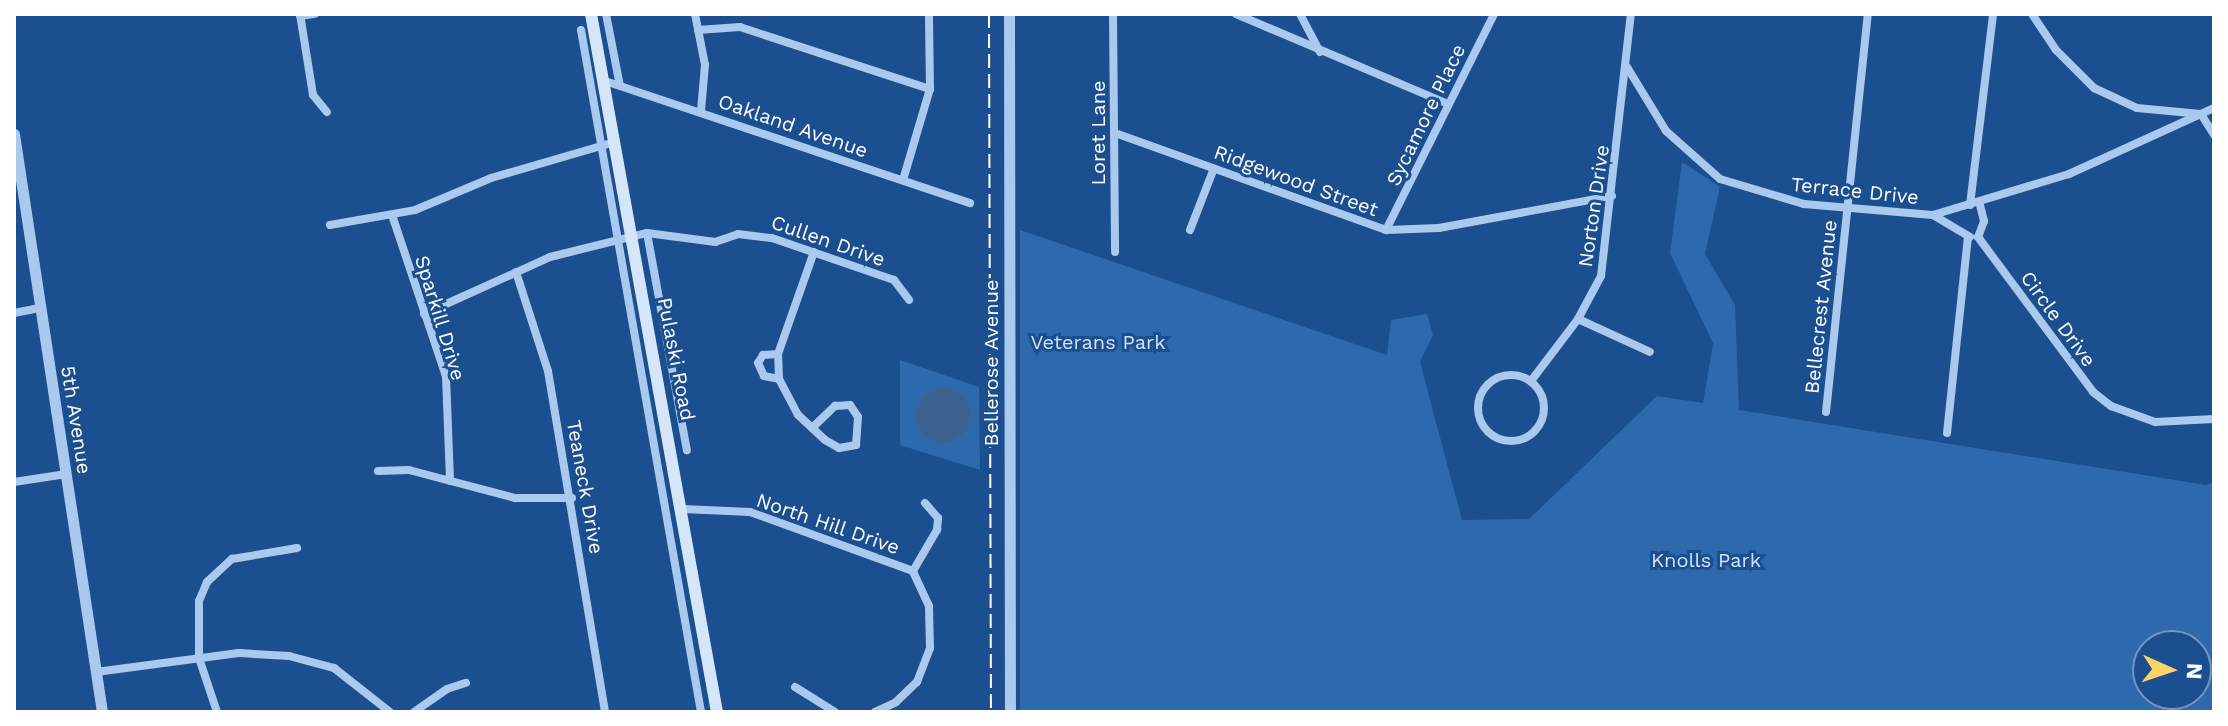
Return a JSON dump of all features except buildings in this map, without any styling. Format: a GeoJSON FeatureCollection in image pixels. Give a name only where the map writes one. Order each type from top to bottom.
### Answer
{"type":"FeatureCollection","features":[{"type":"Feature","properties":{"kind":"main road","name":"Pulaski Road"},"geometry":{"type":"LineString","coordinates":[[591,14],[700,601],[717,712]]}},
{"type":"Feature","properties":{"kind":"street"},"geometry":{"type":"LineString","coordinates":[[315,14],[300,15],[313,95],[327,112]]}},
{"type":"Feature","properties":{"kind":"street"},"geometry":{"type":"LineString","coordinates":[[606,14],[620,86]]}},
{"type":"Feature","properties":{"kind":"street"},"geometry":{"type":"LineString","coordinates":[[695,14],[705,65],[701,111]]}},
{"type":"Feature","properties":{"kind":"street"},"geometry":{"type":"LineString","coordinates":[[903,180],[930,89],[929,14]]}},
{"type":"Feature","properties":{"kind":"street","name":"Bellerose Avenue"},"geometry":{"type":"LineString","coordinates":[[1009,14],[1010,712]]}},
{"type":"Feature","properties":{"kind":"street","name":"Loret Lane"},"geometry":{"type":"LineString","coordinates":[[1113,14],[1115,252]]}},
{"type":"Feature","properties":{"kind":"street"},"geometry":{"type":"LineString","coordinates":[[1236,14],[1448,104]]}},
{"type":"Feature","properties":{"kind":"street"},"geometry":{"type":"LineString","coordinates":[[1300,14],[1320,52]]}},
{"type":"Feature","properties":{"kind":"street","name":"Sycamore Place"},"geometry":{"type":"LineString","coordinates":[[1386,230],[1494,14]]}},
{"type":"Feature","properties":{"kind":"street","name":"Norton Drive"},"geometry":{"type":"LineString","coordinates":[[1531,381],[1578,319],[1601,276],[1631,14]]}},
{"type":"Feature","properties":{"kind":"street","name":"Bellecrest Avenue"},"geometry":{"type":"LineString","coordinates":[[1826,412],[1868,14]]}},
{"type":"Feature","properties":{"kind":"street"},"geometry":{"type":"LineString","coordinates":[[1933,215],[1968,236],[1978,237],[1984,221],[1975,205],[1993,14]]}},
{"type":"Feature","properties":{"kind":"street"},"geometry":{"type":"LineString","coordinates":[[2032,14],[2056,50],[2094,88],[2137,108],[2201,114],[2214,135]]}},
{"type":"Feature","properties":{"kind":"street"},"geometry":{"type":"LineString","coordinates":[[698,30],[740,27],[930,89]]}},
{"type":"Feature","properties":{"kind":"street"},"geometry":{"type":"LineString","coordinates":[[581,30],[685,605],[701,712]]}},
{"type":"Feature","properties":{"kind":"street","name":"Terrace Drive"},"geometry":{"type":"LineString","coordinates":[[1627,67],[1666,131],[1720,179],[1776,199],[1933,215],[1975,205],[2069,174],[2214,108]]}},
{"type":"Feature","properties":{"kind":"street","name":"Oakland Avenue"},"geometry":{"type":"LineString","coordinates":[[605,81],[970,203]]}},
{"type":"Feature","properties":{"kind":"street","name":"Ridgewood Street"},"geometry":{"type":"LineString","coordinates":[[1115,133],[1386,230],[1439,228],[1612,196]]}},
{"type":"Feature","properties":{"kind":"street","name":"5th Avenue"},"geometry":{"type":"LineString","coordinates":[[14,134],[102,712]]}},
{"type":"Feature","properties":{"kind":"street"},"geometry":{"type":"LineString","coordinates":[[330,225],[436,204],[504,174],[615,142]]}},
{"type":"Feature","properties":{"kind":"street"},"geometry":{"type":"LineString","coordinates":[[1190,230],[1214,168]]}},
{"type":"Feature","properties":{"kind":"street","name":"Sparkill Drive"},"geometry":{"type":"LineString","coordinates":[[392,215],[446,376],[450,481]]}},
{"type":"Feature","properties":{"kind":"street"},"geometry":{"type":"LineString","coordinates":[[647,233],[687,450]]}},
{"type":"Feature","properties":{"kind":"street","name":"Cullen Drive"},"geometry":{"type":"LineString","coordinates":[[424,314],[550,257],[647,233],[715,242],[753,234],[894,280],[909,300]]}},
{"type":"Feature","properties":{"kind":"street"},"geometry":{"type":"LineString","coordinates":[[1947,433],[1968,236]]}},
{"type":"Feature","properties":{"kind":"street","name":"Circle Drive"},"geometry":{"type":"LineString","coordinates":[[1978,237],[2093,392],[2111,406],[2155,422],[2214,419]]}},
{"type":"Feature","properties":{"kind":"street"},"geometry":{"type":"LineString","coordinates":[[812,428],[835,406],[850,405],[858,417],[856,445],[839,448],[812,428],[798,415],[779,379],[778,354],[814,252]]}},
{"type":"Feature","properties":{"kind":"street","name":"Teaneck Drive"},"geometry":{"type":"LineString","coordinates":[[516,272],[548,371],[572,498],[605,712]]}},
{"type":"Feature","properties":{"kind":"street"},"geometry":{"type":"LineString","coordinates":[[14,313],[40,308]]}},
{"type":"Feature","properties":{"kind":"street"},"geometry":{"type":"LineString","coordinates":[[1578,319],[1650,352]]}},
{"type":"Feature","properties":{"kind":"street"},"geometry":{"type":"LineString","coordinates":[[778,354],[763,355],[758,363],[764,376],[779,379]]}},
{"type":"Feature","properties":{"kind":"street"},"geometry":{"type":"LineString","coordinates":[[1501,376],[1531,381],[1543,400],[1541,423],[1524,438],[1491,434],[1478,407],[1484,387],[1501,376]]}},
{"type":"Feature","properties":{"kind":"street"},"geometry":{"type":"LineString","coordinates":[[378,471],[409,470],[515,498],[572,498]]}},
{"type":"Feature","properties":{"kind":"street"},"geometry":{"type":"LineString","coordinates":[[14,482],[66,474]]}},
{"type":"Feature","properties":{"kind":"street"},"geometry":{"type":"LineString","coordinates":[[875,712],[896,702],[917,682],[930,648],[929,606],[913,571],[937,530],[938,518],[925,503]]}},
{"type":"Feature","properties":{"kind":"street","name":"North Hill Drive"},"geometry":{"type":"LineString","coordinates":[[683,509],[750,512],[913,571]]}},
{"type":"Feature","properties":{"kind":"street"},"geometry":{"type":"LineString","coordinates":[[217,712],[199,658],[199,601],[216,570],[232,559],[297,548]]}},
{"type":"Feature","properties":{"kind":"street"},"geometry":{"type":"LineString","coordinates":[[685,605],[700,601]]}},
{"type":"Feature","properties":{"kind":"street"},"geometry":{"type":"LineString","coordinates":[[96,672],[239,653],[312,660],[357,682],[390,712]]}},
{"type":"Feature","properties":{"kind":"street"},"geometry":{"type":"LineString","coordinates":[[414,712],[447,689],[466,683]]}},
{"type":"Feature","properties":{"kind":"street"},"geometry":{"type":"LineString","coordinates":[[795,687],[835,712]]}},
{"type":"Feature","properties":{"kind":"green space","name":"Knolls Park"},"geometry":{"type":"Polygon","coordinates":[[[1682,162],[1720,187],[1705,254],[1735,305],[1739,410],[2206,485],[2214,481],[2214,712],[1020,712],[1020,230],[1387,355],[1391,320],[1427,314],[1433,335],[1420,362],[1462,520],[1529,519],[1657,396],[1703,403],[1713,343],[1670,253],[1682,162]]]}},
{"type":"Feature","properties":{"kind":"green space"},"geometry":{"type":"Polygon","coordinates":[[[900,360],[979,387],[980,470],[900,445],[900,360]]]}},
{"type":"Feature","properties":{"kind":"shaded area"},"geometry":{"type":"Polygon","coordinates":[[[943,388],[962,396],[970,415],[962,434],[943,442],[924,434],[916,415],[924,396],[943,388]]]}},
{"type":"Feature","properties":{"kind":"railway"},"geometry":{"type":"LineString","coordinates":[[989,14],[991,712]]}},
{"type":"Feature","properties":{"kind":"park label","name":"Veterans Park"},"geometry":{"type":"Point","coordinates":[1098,342]}}]}
